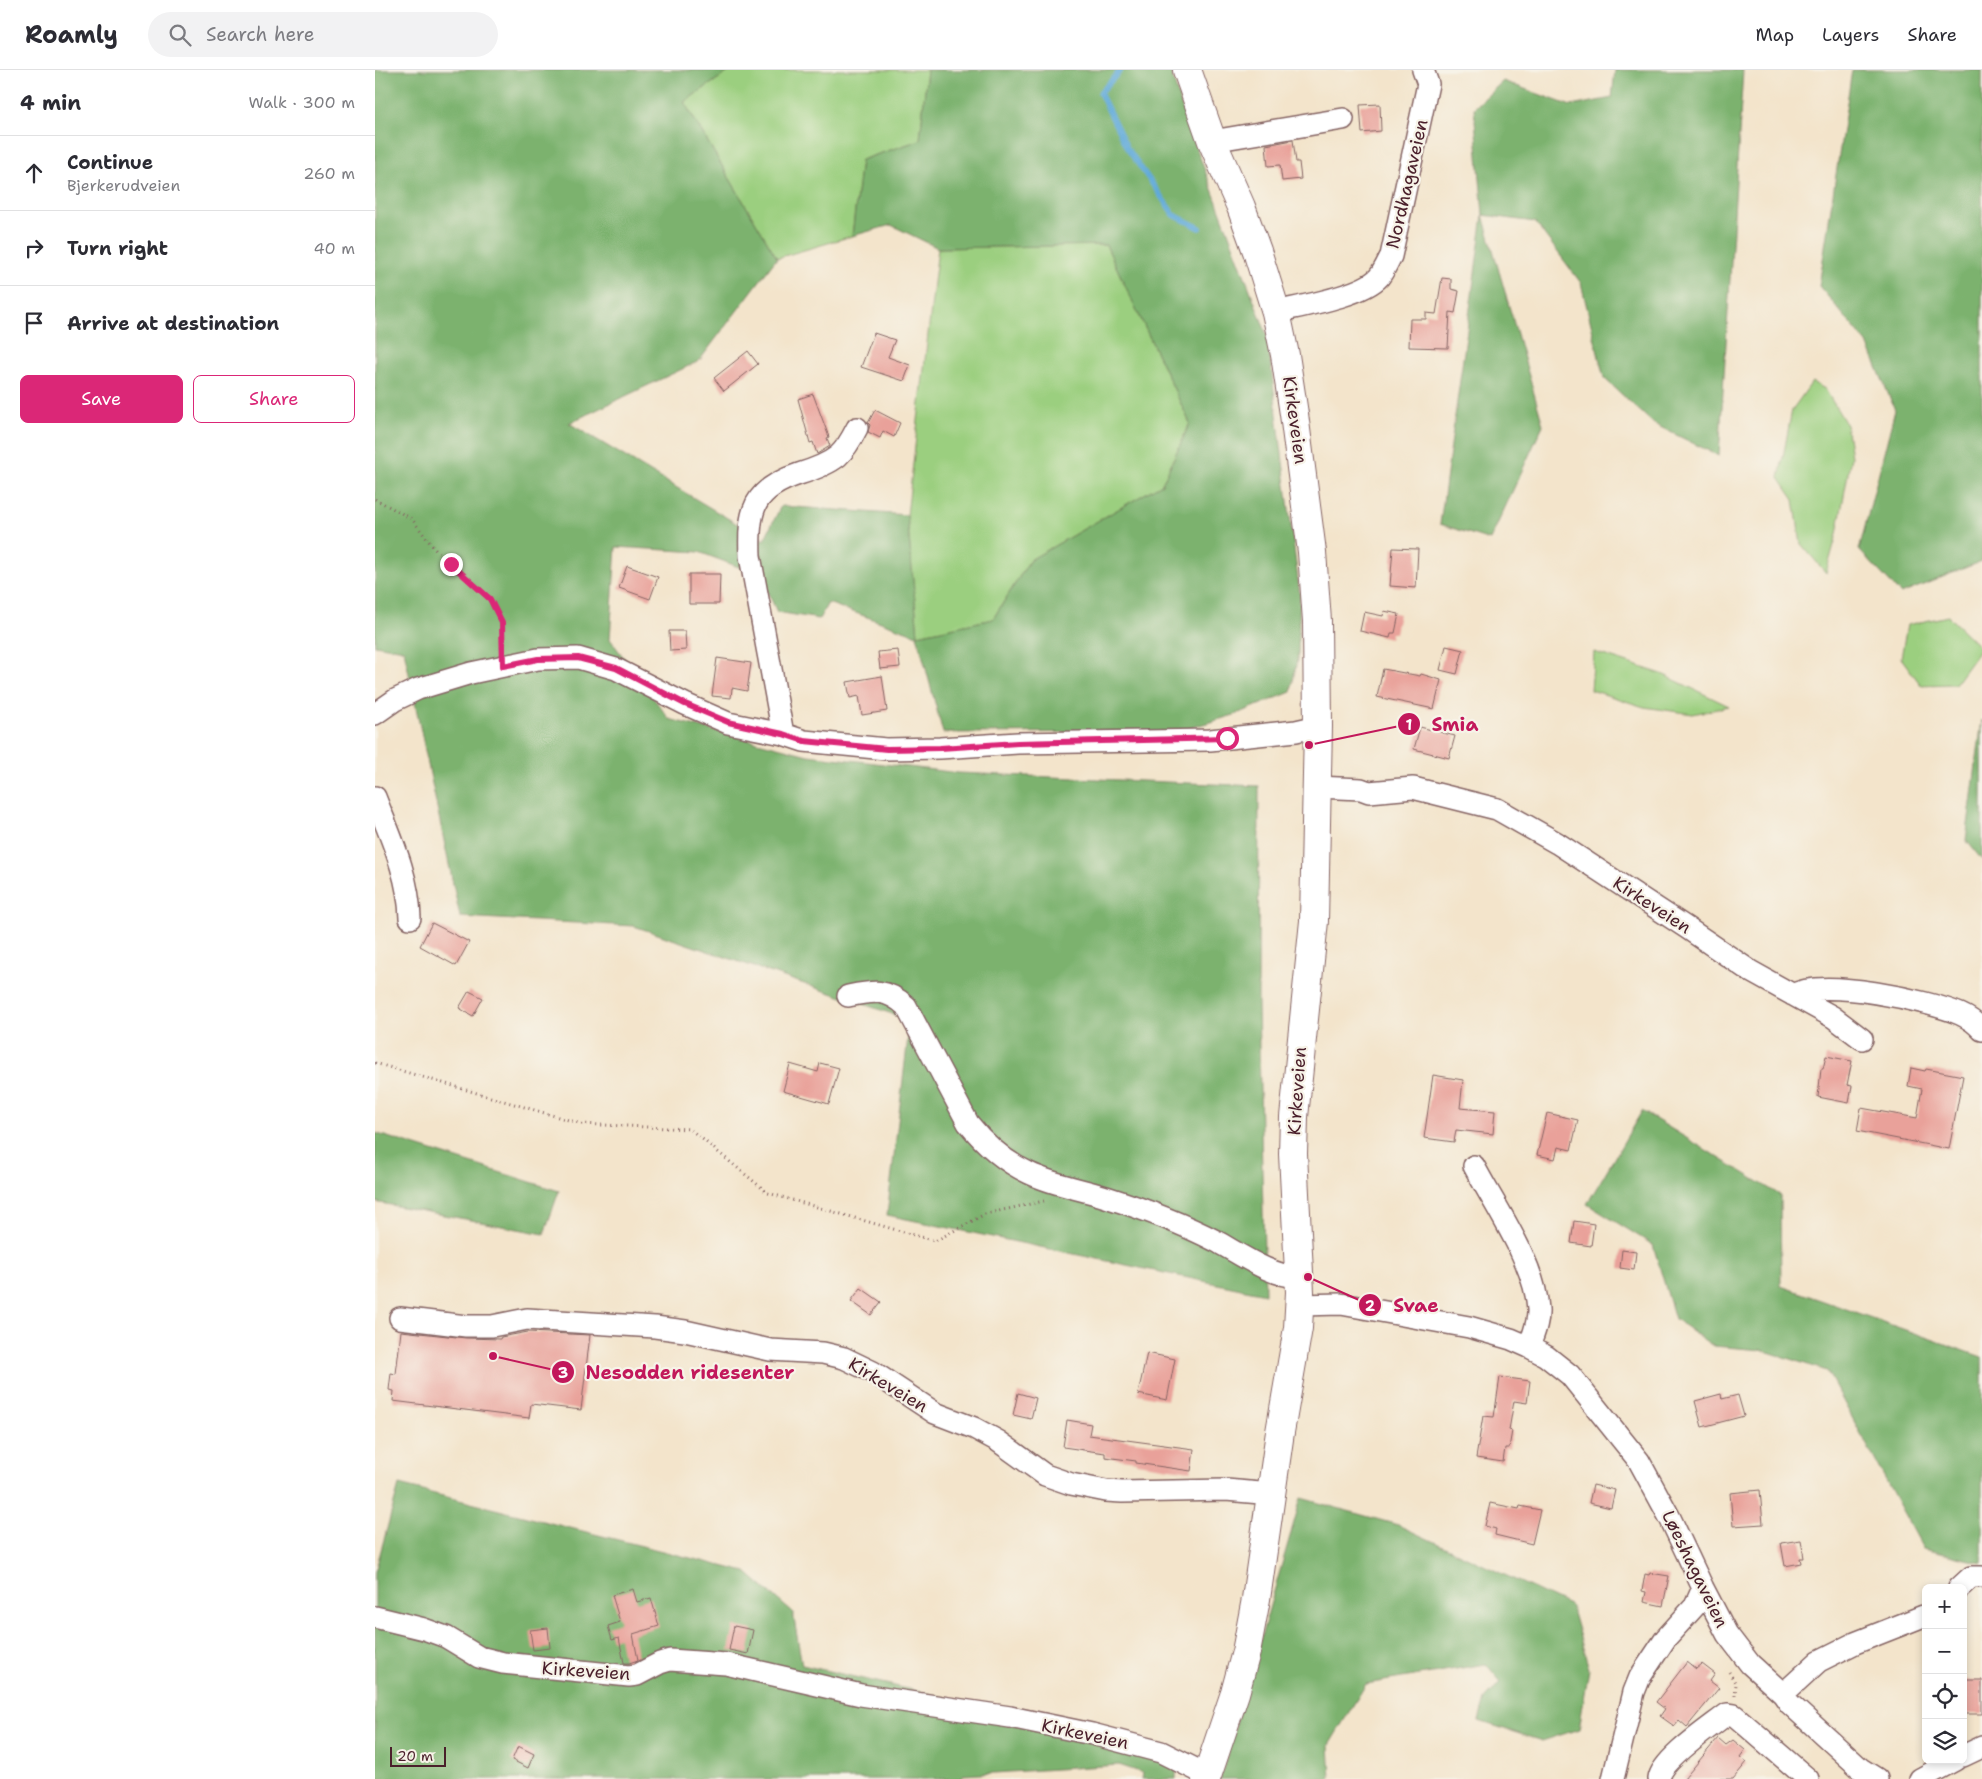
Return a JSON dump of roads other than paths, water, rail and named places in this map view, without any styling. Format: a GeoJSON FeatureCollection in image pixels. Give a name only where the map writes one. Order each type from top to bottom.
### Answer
{"type":"FeatureCollection","features":[{"type":"Feature","properties":{"kind":"main road","name":"Kirkeveien"},"geometry":{"type":"LineString","coordinates":[[1187,70],[1212,141],[1241,207],[1257,251],[1275,312],[1285,355],[1294,414],[1312,552],[1317,621],[1318,726],[1314,921],[1294,1116],[1293,1154],[1300,1305],[1296,1346],[1246,1652],[1235,1693],[1207,1777]]}},
{"type":"Feature","properties":{"kind":"street","name":"Nordhagaveien"},"geometry":{"type":"LineString","coordinates":[[1275,312],[1311,304],[1365,288],[1379,276],[1391,256],[1430,75]]}},
{"type":"Feature","properties":{"kind":"street"},"geometry":{"type":"LineString","coordinates":[[1212,141],[1343,119]]}},
{"type":"Feature","properties":{"kind":"street"},"geometry":{"type":"LineString","coordinates":[[783,734],[749,556],[750,519],[758,499],[765,490],[781,481],[813,470],[837,457],[857,428]]}},
{"type":"Feature","properties":{"kind":"street"},"geometry":{"type":"LineString","coordinates":[[375,714],[395,700],[418,689],[471,673],[538,659],[578,658],[616,668],[685,704],[728,722],[783,734],[804,741],[887,749],[1018,743],[1210,740],[1296,731],[1318,726]]}},
{"type":"Feature","properties":{"kind":"street","name":"Kirkeveien"},"geometry":{"type":"LineString","coordinates":[[1317,787],[1361,789],[1369,792],[1413,788],[1497,809],[1557,843],[1750,971],[1833,1017],[1862,1040]]}},
{"type":"Feature","properties":{"kind":"street"},"geometry":{"type":"LineString","coordinates":[[375,797],[406,881],[410,899],[411,918]]}},
{"type":"Feature","properties":{"kind":"street"},"geometry":{"type":"LineString","coordinates":[[1793,995],[1798,992],[1821,988],[1871,992],[1914,1001],[1959,1014],[1973,1021],[1982,1030]]}},
{"type":"Feature","properties":{"kind":"street"},"geometry":{"type":"LineString","coordinates":[[849,996],[880,991],[899,1000],[906,1006],[913,1016],[955,1103],[967,1123],[977,1135],[1005,1158],[1028,1173],[1106,1197],[1183,1225],[1270,1270],[1289,1277],[1299,1276]]}},
{"type":"Feature","properties":{"kind":"street"},"geometry":{"type":"LineString","coordinates":[[1475,1166],[1519,1249],[1531,1277],[1539,1311],[1529,1346]]}},
{"type":"Feature","properties":{"kind":"street","name":"Løeshagaveien"},"geometry":{"type":"LineString","coordinates":[[1300,1305],[1341,1304],[1469,1327],[1529,1346],[1570,1376],[1639,1461],[1671,1518],[1703,1588],[1727,1634],[1750,1664],[1783,1694],[1790,1704],[1854,1762],[1877,1779]]}},
{"type":"Feature","properties":{"kind":"street","name":"Kirkeveien"},"geometry":{"type":"LineString","coordinates":[[400,1318],[466,1326],[492,1326],[527,1319],[655,1327],[685,1331],[765,1349],[823,1353],[859,1364],[935,1413],[974,1428],[998,1441],[1045,1475],[1071,1484],[1122,1492],[1226,1490],[1272,1494]]}},
{"type":"Feature","properties":{"kind":"street"},"geometry":{"type":"LineString","coordinates":[[1964,1584],[1971,1578],[1982,1576]]}},
{"type":"Feature","properties":{"kind":"street"},"geometry":{"type":"LineString","coordinates":[[1613,1779],[1634,1692],[1640,1677],[1666,1638],[1695,1606],[1703,1588]]}},
{"type":"Feature","properties":{"kind":"street","name":"Kirkeveien"},"geometry":{"type":"LineString","coordinates":[[375,1617],[424,1628],[446,1637],[479,1656],[503,1663],[629,1676],[637,1675],[670,1660],[725,1664],[861,1695],[1010,1718],[1092,1734],[1161,1752],[1207,1777]]}},
{"type":"Feature","properties":{"kind":"street"},"geometry":{"type":"LineString","coordinates":[[1783,1694],[1819,1661],[1855,1642],[1922,1617]]}},
{"type":"Feature","properties":{"kind":"street"},"geometry":{"type":"LineString","coordinates":[[1659,1779],[1665,1767],[1682,1750],[1727,1714],[1734,1715],[1808,1779]]}},
{"type":"Feature","properties":{"kind":"street"},"geometry":{"type":"LineString","coordinates":[[1967,1754],[1982,1747]]}},
{"type":"Feature","properties":{"kind":"street"},"geometry":{"type":"LineString","coordinates":[[1920,1779],[1948,1764]]}},
{"type":"Feature","properties":{"kind":"waterway"},"geometry":{"type":"LineString","coordinates":[[1121,70],[1100,93],[1127,148],[1174,215],[1200,228]]}},
{"type":"Feature","properties":{"kind":"place","name":"Smia"},"geometry":{"type":"Point","coordinates":[1309,745]}},
{"type":"Feature","properties":{"kind":"place","name":"Svae"},"geometry":{"type":"Point","coordinates":[1308,1277]}},
{"type":"Feature","properties":{"kind":"place","name":"Nesodden ridesenter"},"geometry":{"type":"Point","coordinates":[493,1356]}}]}
